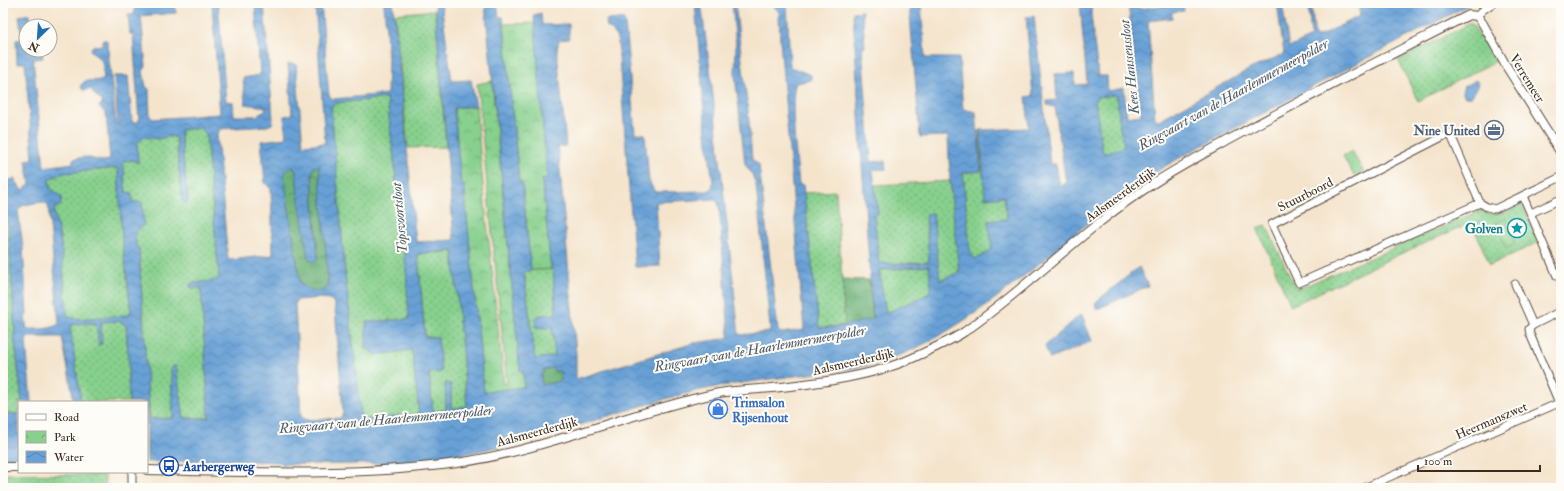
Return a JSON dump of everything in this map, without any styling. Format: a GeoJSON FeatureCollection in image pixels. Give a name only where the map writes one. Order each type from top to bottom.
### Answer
{"type":"FeatureCollection","features":[{"type":"Feature","properties":{"kind":"street","name":"Aalsmeerderdijk"},"geometry":{"type":"LineString","coordinates":[[148,470],[315,473],[373,471],[458,463],[507,453],[558,440],[666,406],[720,393],[834,379],[882,369],[914,358],[961,334],[1113,212],[1150,185],[1266,119],[1469,15],[1477,16],[1493,3]]}},
{"type":"Feature","properties":{"kind":"street","name":"Verremeer"},"geometry":{"type":"LineString","coordinates":[[1477,16],[1505,64],[1561,153]]}},
{"type":"Feature","properties":{"kind":"street","name":"Stuurboord"},"geometry":{"type":"LineString","coordinates":[[1450,133],[1480,203],[1300,284],[1272,224],[1450,133]]}},
{"type":"Feature","properties":{"kind":"street"},"geometry":{"type":"LineString","coordinates":[[1480,203],[1494,209],[1561,177]]}},
{"type":"Feature","properties":{"kind":"street"},"geometry":{"type":"LineString","coordinates":[[1523,196],[1557,276],[1561,274]]}},
{"type":"Feature","properties":{"kind":"street"},"geometry":{"type":"LineString","coordinates":[[1531,213],[1561,199]]}},
{"type":"Feature","properties":{"kind":"street"},"geometry":{"type":"LineString","coordinates":[[1515,284],[1533,325]]}},
{"type":"Feature","properties":{"kind":"street"},"geometry":{"type":"LineString","coordinates":[[1560,403],[1529,329],[1533,325],[1561,311]]}},
{"type":"Feature","properties":{"kind":"street","name":"Heermanszwet"},"geometry":{"type":"LineString","coordinates":[[1364,488],[1560,403]]}},
{"type":"Feature","properties":{"kind":"street"},"geometry":{"type":"LineString","coordinates":[[3,467],[18,467]]}},
{"type":"Feature","properties":{"kind":"street"},"geometry":{"type":"LineString","coordinates":[[132,473],[132,488]]}},
{"type":"Feature","properties":{"kind":"green space"},"geometry":{"type":"Polygon","coordinates":[[[435,10],[446,147],[408,148],[395,14],[435,10]]]}},
{"type":"Feature","properties":{"kind":"green space"},"geometry":{"type":"Polygon","coordinates":[[[535,23],[548,179],[542,180],[551,269],[531,270],[522,182],[519,182],[504,24],[535,23]]]}},
{"type":"Feature","properties":{"kind":"green space"},"geometry":{"type":"Polygon","coordinates":[[[1471,23],[1496,61],[1418,101],[1398,60],[1471,23]]]}},
{"type":"Feature","properties":{"kind":"green space"},"geometry":{"type":"Polygon","coordinates":[[[492,81],[520,370],[523,371],[524,387],[484,392],[464,185],[461,185],[454,108],[476,106],[504,384],[507,383],[477,84],[492,81]]]}},
{"type":"Feature","properties":{"kind":"green space"},"geometry":{"type":"Polygon","coordinates":[[[1117,96],[1120,128],[1124,145],[1122,148],[1104,153],[1102,150],[1095,100],[1097,97],[1117,96]]]}},
{"type":"Feature","properties":{"kind":"green space"},"geometry":{"type":"Polygon","coordinates":[[[387,98],[406,268],[409,319],[366,322],[376,355],[412,350],[419,414],[363,420],[361,416],[345,273],[331,107],[336,103],[387,98]]]}},
{"type":"Feature","properties":{"kind":"green space"},"geometry":{"type":"Polygon","coordinates":[[[200,128],[206,134],[219,276],[217,280],[190,284],[201,288],[209,418],[184,418],[176,367],[171,368],[173,418],[152,419],[149,416],[139,248],[136,246],[135,233],[139,229],[142,202],[133,202],[126,193],[123,161],[133,160],[138,163],[137,143],[145,137],[158,139],[171,136],[176,138],[182,201],[188,200],[180,130],[200,128]]]}},
{"type":"Feature","properties":{"kind":"green space"},"geometry":{"type":"Polygon","coordinates":[[[979,130],[986,198],[1004,196],[1007,219],[992,248],[986,254],[975,259],[970,252],[963,172],[981,170],[979,130]]]}},
{"type":"Feature","properties":{"kind":"green space"},"geometry":{"type":"Polygon","coordinates":[[[1352,151],[1363,171],[1354,176],[1343,156],[1352,151]]]}},
{"type":"Feature","properties":{"kind":"green space"},"geometry":{"type":"Polygon","coordinates":[[[319,165],[328,280],[325,290],[317,291],[308,289],[300,282],[284,173],[289,168],[293,167],[296,170],[298,193],[318,258],[312,174],[313,169],[319,165]]]}},
{"type":"Feature","properties":{"kind":"green space"},"geometry":{"type":"Polygon","coordinates":[[[118,168],[122,238],[131,311],[129,315],[78,319],[69,317],[67,314],[61,243],[49,179],[63,173],[118,168]]]}},
{"type":"Feature","properties":{"kind":"green space"},"geometry":{"type":"Polygon","coordinates":[[[950,181],[959,272],[939,281],[933,213],[926,214],[929,262],[900,264],[879,263],[874,215],[878,213],[875,185],[950,181]]]}},
{"type":"Feature","properties":{"kind":"green space"},"geometry":{"type":"Polygon","coordinates":[[[836,191],[845,325],[819,328],[804,193],[836,191]]]}},
{"type":"Feature","properties":{"kind":"green space"},"geometry":{"type":"Polygon","coordinates":[[[1520,205],[1523,206],[1539,242],[1490,265],[1472,224],[1470,223],[1398,255],[1291,306],[1257,228],[1266,225],[1295,287],[1298,289],[1482,210],[1487,213],[1497,214],[1520,205]]]}},
{"type":"Feature","properties":{"kind":"green space"},"geometry":{"type":"Polygon","coordinates":[[[1505,219],[1515,244],[1506,248],[1496,223],[1505,219]]]}},
{"type":"Feature","properties":{"kind":"green space"},"geometry":{"type":"Polygon","coordinates":[[[3,221],[8,222],[14,334],[22,401],[18,401],[18,414],[5,413],[3,221]]]}},
{"type":"Feature","properties":{"kind":"green space"},"geometry":{"type":"Polygon","coordinates":[[[453,251],[467,406],[451,409],[451,384],[446,383],[446,410],[433,411],[429,373],[441,372],[438,337],[425,337],[418,254],[453,251]]]}},
{"type":"Feature","properties":{"kind":"green space"},"geometry":{"type":"Polygon","coordinates":[[[930,266],[931,287],[928,294],[886,313],[879,270],[930,266]]]}},
{"type":"Feature","properties":{"kind":"green space"},"geometry":{"type":"Polygon","coordinates":[[[553,269],[556,314],[552,328],[556,356],[535,359],[524,271],[553,269]]]}},
{"type":"Feature","properties":{"kind":"green space"},"geometry":{"type":"Polygon","coordinates":[[[842,279],[869,280],[873,319],[845,325],[842,279]]]}},
{"type":"Feature","properties":{"kind":"green space"},"geometry":{"type":"Polygon","coordinates":[[[119,321],[126,325],[129,369],[129,401],[81,401],[70,327],[73,324],[96,323],[99,345],[102,344],[101,322],[119,321]]]}},
{"type":"Feature","properties":{"kind":"green space"},"geometry":{"type":"Polygon","coordinates":[[[553,368],[560,371],[561,381],[542,385],[541,374],[543,369],[553,368]]]}},
{"type":"Feature","properties":{"kind":"green space"},"geometry":{"type":"Polygon","coordinates":[[[3,474],[105,475],[105,488],[3,488],[3,474]]]}},
{"type":"Feature","properties":{"kind":"water","name":"Ringvaart van de Haarlemmermeerpolder"},"geometry":{"type":"Polygon","coordinates":[[[168,3],[175,3],[176,13],[141,16],[146,67],[143,71],[146,87],[149,89],[150,116],[152,119],[220,114],[212,3],[218,3],[226,101],[233,102],[234,116],[257,116],[265,110],[266,107],[245,104],[243,78],[260,75],[255,3],[264,3],[273,119],[272,124],[267,126],[220,129],[217,136],[228,259],[230,260],[273,255],[271,189],[265,183],[261,141],[286,138],[284,116],[292,115],[288,64],[296,64],[303,145],[325,143],[315,3],[321,3],[329,96],[333,99],[387,94],[388,58],[384,3],[393,3],[416,242],[454,240],[435,3],[441,3],[452,81],[471,80],[476,106],[454,108],[461,184],[464,185],[484,392],[524,387],[523,371],[520,371],[485,3],[497,3],[499,17],[503,17],[519,182],[522,182],[531,270],[524,272],[535,359],[555,356],[552,328],[536,328],[535,319],[540,315],[556,314],[553,270],[551,269],[542,180],[547,179],[534,15],[541,13],[542,25],[569,24],[569,39],[559,40],[557,50],[566,146],[558,147],[576,354],[576,379],[694,343],[724,339],[729,336],[720,216],[719,206],[716,200],[656,202],[660,266],[635,267],[618,44],[616,36],[607,27],[606,20],[623,19],[625,23],[635,134],[645,134],[649,181],[655,192],[708,191],[712,188],[713,182],[707,144],[695,3],[701,3],[711,77],[739,335],[770,332],[770,327],[756,185],[752,174],[745,164],[735,75],[736,47],[732,3],[735,3],[748,110],[752,159],[759,165],[778,330],[780,333],[804,330],[779,12],[771,3],[787,3],[790,67],[811,75],[811,80],[796,83],[794,90],[793,116],[799,184],[803,185],[819,328],[837,327],[873,319],[853,12],[862,11],[865,47],[862,48],[871,162],[885,161],[886,169],[873,170],[878,213],[874,215],[879,263],[900,264],[929,262],[926,214],[933,213],[940,281],[959,272],[950,181],[948,136],[920,137],[909,3],[921,3],[925,58],[959,58],[963,109],[976,112],[981,171],[963,173],[970,252],[975,259],[986,254],[992,248],[988,221],[1007,219],[1004,196],[985,198],[980,130],[1029,128],[1026,97],[1033,96],[1026,17],[1034,16],[1050,164],[1056,164],[1060,187],[1066,183],[1055,107],[1047,105],[1047,101],[1057,100],[1055,74],[1074,73],[1075,85],[1087,84],[1080,3],[1092,3],[1091,14],[1098,76],[1107,76],[1108,91],[1124,88],[1127,117],[1141,115],[1128,3],[1137,3],[1139,9],[1168,5],[1170,3],[1183,3],[1184,11],[1172,12],[1172,18],[1148,21],[1155,119],[1159,120],[1252,68],[1284,54],[1277,3],[1282,3],[1289,48],[1311,37],[1308,3],[1311,3],[1315,37],[1358,17],[1360,15],[1358,3],[1367,3],[1369,6],[1376,3],[1472,3],[1192,151],[1150,175],[1116,200],[1019,280],[975,313],[953,328],[905,353],[858,367],[739,383],[696,391],[526,440],[469,453],[399,462],[329,464],[282,464],[280,462],[219,460],[148,462],[148,401],[129,401],[129,369],[126,325],[119,321],[101,322],[102,344],[99,345],[96,323],[74,324],[70,327],[81,401],[74,401],[62,337],[28,337],[26,341],[31,401],[22,401],[14,334],[8,222],[3,221],[3,181],[15,179],[22,191],[30,184],[26,160],[33,159],[25,63],[17,63],[16,40],[18,40],[18,58],[43,58],[33,59],[44,167],[73,163],[73,159],[85,157],[102,161],[110,160],[106,113],[99,107],[103,102],[93,93],[92,89],[83,90],[80,86],[85,81],[104,80],[102,61],[90,50],[93,46],[103,45],[103,40],[107,40],[116,124],[118,124],[114,76],[128,76],[132,122],[139,122],[133,34],[130,34],[128,14],[134,15],[135,6],[167,6],[168,3]],[[1117,96],[1097,97],[1095,100],[1102,150],[1104,153],[1122,148],[1124,145],[1120,128],[1117,96]],[[387,98],[336,103],[331,107],[345,273],[361,416],[363,420],[419,414],[412,350],[376,355],[366,348],[366,322],[409,319],[406,268],[387,98]],[[200,128],[180,130],[188,201],[186,204],[182,201],[176,138],[171,136],[158,139],[145,137],[137,143],[138,163],[133,160],[123,161],[126,193],[131,192],[133,202],[142,202],[144,225],[135,233],[136,246],[139,248],[149,416],[152,419],[173,418],[171,367],[176,366],[184,418],[209,418],[201,288],[191,288],[190,284],[217,280],[219,276],[206,134],[200,128]],[[319,165],[313,169],[312,174],[318,258],[316,261],[312,262],[308,258],[296,170],[293,167],[289,168],[284,176],[300,282],[308,289],[317,291],[325,290],[328,280],[319,165]],[[118,168],[63,173],[49,179],[50,188],[62,197],[60,206],[55,208],[54,212],[61,243],[67,314],[69,317],[78,319],[129,315],[131,311],[122,238],[118,168]],[[42,202],[24,205],[18,210],[23,247],[27,315],[25,317],[27,329],[43,329],[59,324],[48,204],[42,202]],[[453,251],[418,254],[425,337],[438,337],[441,372],[429,373],[433,411],[446,410],[445,383],[451,384],[451,409],[467,406],[453,251]],[[929,266],[879,270],[886,313],[928,294],[931,287],[929,266]],[[321,298],[297,300],[295,303],[301,417],[306,420],[341,418],[343,413],[335,308],[333,301],[321,298]],[[553,368],[543,370],[544,373],[541,374],[542,385],[561,381],[560,371],[554,371],[553,368]]]}},
{"type":"Feature","properties":{"kind":"water"},"geometry":{"type":"Polygon","coordinates":[[[30,14],[31,18],[19,18],[19,16],[30,14]]]}},
{"type":"Feature","properties":{"kind":"water"},"geometry":{"type":"Polygon","coordinates":[[[1476,80],[1478,82],[1476,90],[1471,97],[1465,97],[1462,92],[1464,86],[1476,80]]]}},
{"type":"Feature","properties":{"kind":"water"},"geometry":{"type":"Polygon","coordinates":[[[1139,267],[1148,286],[1097,309],[1095,303],[1097,301],[1139,267]]]}},
{"type":"Feature","properties":{"kind":"water"},"geometry":{"type":"Polygon","coordinates":[[[1080,315],[1082,315],[1092,341],[1050,359],[1045,346],[1080,315]]]}},
{"type":"Feature","properties":{"kind":"water"},"geometry":{"type":"Polygon","coordinates":[[[3,399],[5,413],[18,414],[18,458],[3,457],[3,399]]]}},
{"type":"Feature","properties":{"kind":"place","name":"Nine United"},"geometry":{"type":"Point","coordinates":[1494,130]}},
{"type":"Feature","properties":{"kind":"place","name":"Golven"},"geometry":{"type":"Point","coordinates":[1517,228]}},
{"type":"Feature","properties":{"kind":"place","name":"Trimsalon Rijsenhout"},"geometry":{"type":"Point","coordinates":[718,409]}},
{"type":"Feature","properties":{"kind":"place","name":"Aarbergerweg"},"geometry":{"type":"Point","coordinates":[169,466]}},
{"type":"Feature","properties":{"kind":"water label","name":"Kees Hanssenssloot"},"geometry":{"type":"Point","coordinates":[1129,67]}},
{"type":"Feature","properties":{"kind":"water label","name":"Topsvoortsloot"},"geometry":{"type":"Point","coordinates":[399,218]}}]}
